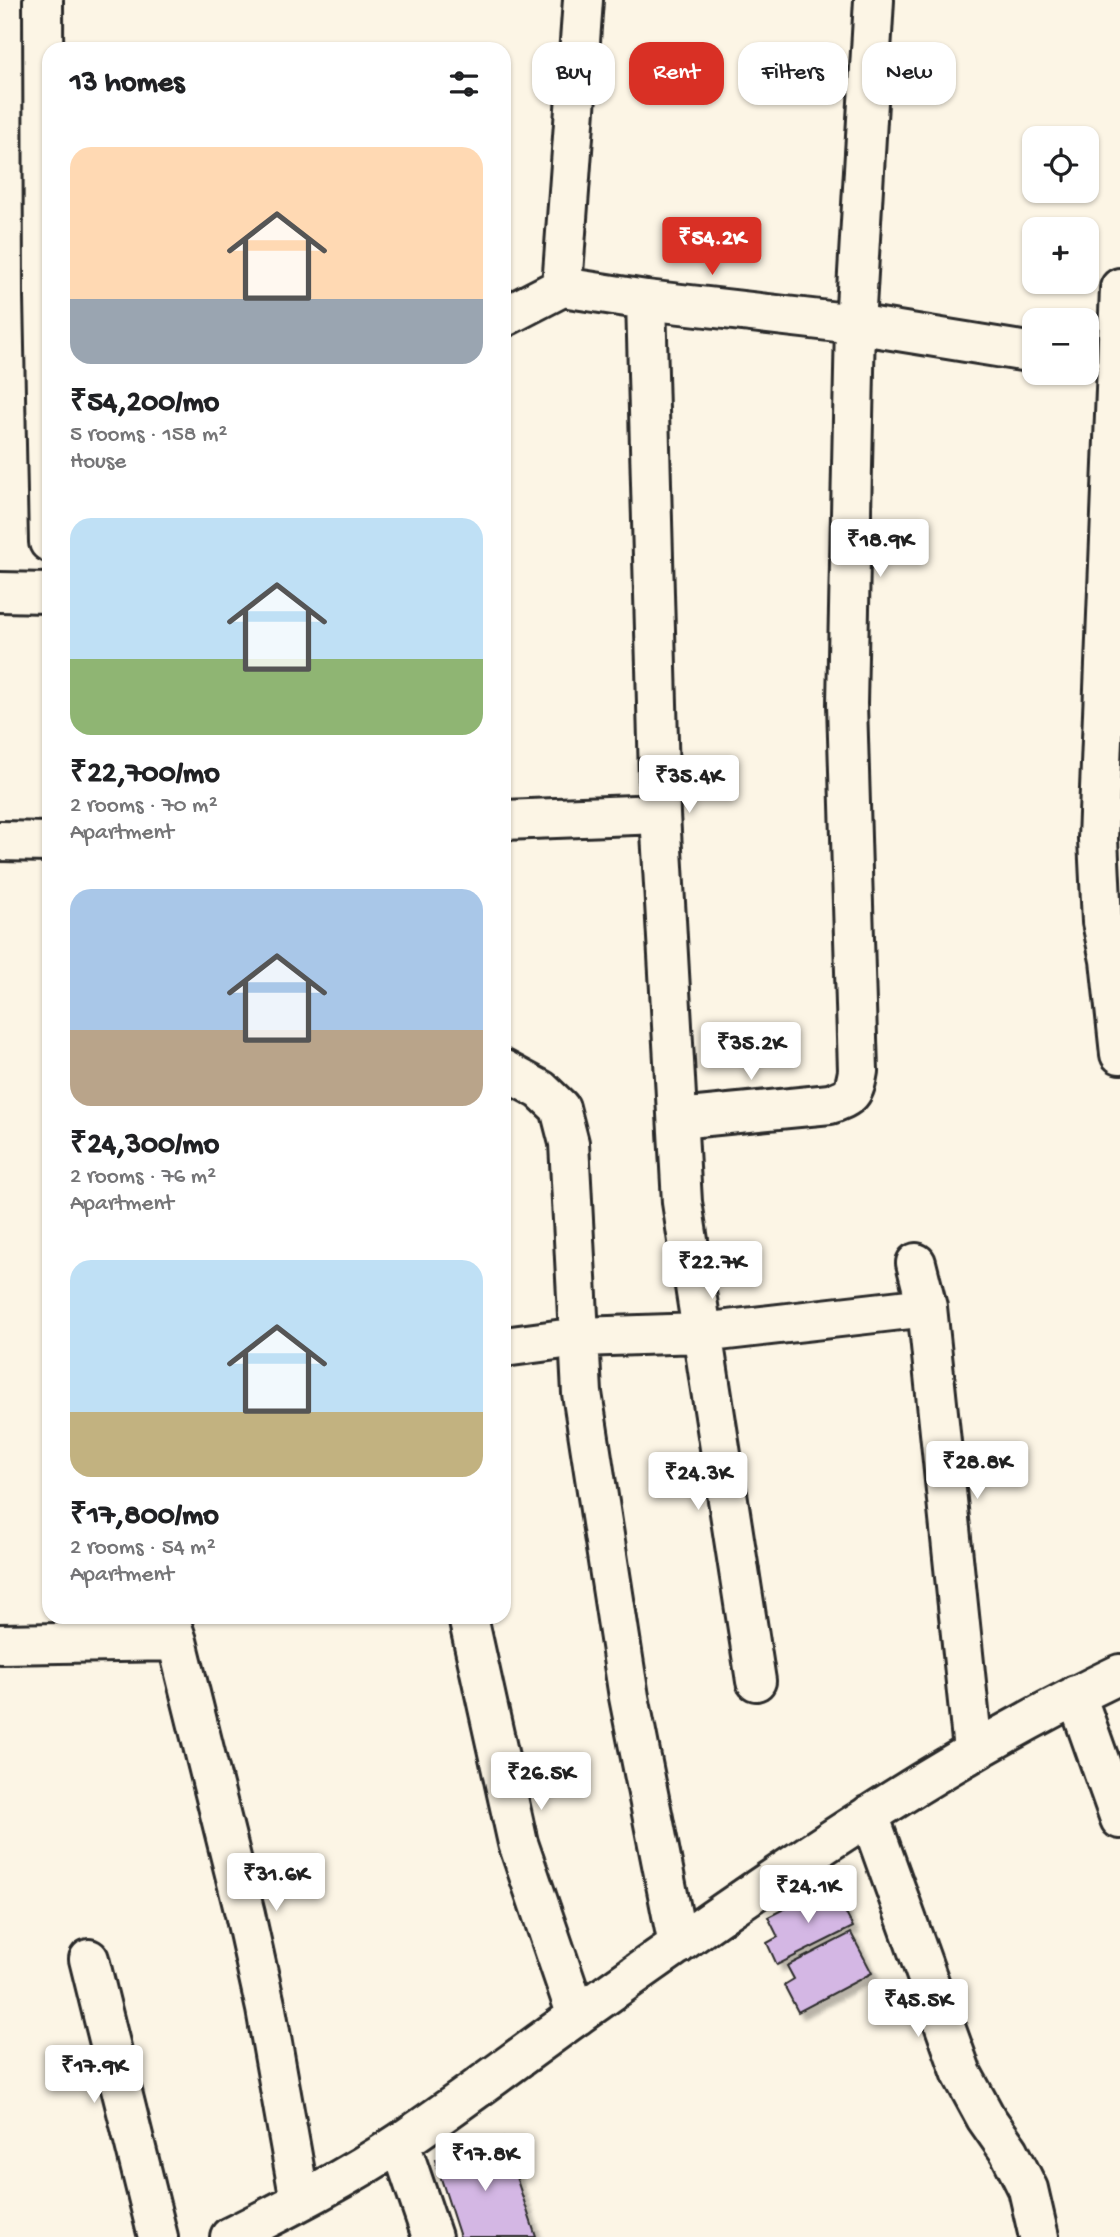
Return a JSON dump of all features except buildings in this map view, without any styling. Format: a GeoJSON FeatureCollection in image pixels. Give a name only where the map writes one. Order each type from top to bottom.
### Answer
{"type":"FeatureCollection","features":[{"type":"Feature","properties":{"kind":"street"},"geometry":{"type":"LineString","coordinates":[[43,0],[44,42]]}},
{"type":"Feature","properties":{"kind":"street"},"geometry":{"type":"LineString","coordinates":[[562,287],[583,0]]}},
{"type":"Feature","properties":{"kind":"street"},"geometry":{"type":"LineString","coordinates":[[678,1119],[830,1104],[849,1097],[855,1088],[858,1071],[847,704],[855,324],[874,0]]}},
{"type":"Feature","properties":{"kind":"street"},"geometry":{"type":"LineString","coordinates":[[511,313],[562,287],[646,300],[855,324],[1022,351]]}},
{"type":"Feature","properties":{"kind":"street"},"geometry":{"type":"LineString","coordinates":[[1120,288],[1110,377],[1098,839],[1102,922],[1115,959],[1120,1054]]}},
{"type":"Feature","properties":{"kind":"street"},"geometry":{"type":"LineString","coordinates":[[646,300],[660,814],[681,1202],[756,1681]]}},
{"type":"Feature","properties":{"kind":"street"},"geometry":{"type":"LineString","coordinates":[[0,592],[42,593]]}},
{"type":"Feature","properties":{"kind":"street"},"geometry":{"type":"LineString","coordinates":[[511,820],[660,814]]}},
{"type":"Feature","properties":{"kind":"street"},"geometry":{"type":"LineString","coordinates":[[0,841],[42,842]]}},
{"type":"Feature","properties":{"kind":"street"},"geometry":{"type":"LineString","coordinates":[[511,1074],[541,1090],[560,1108],[569,1143],[582,1393],[629,1697],[678,1945]]}},
{"type":"Feature","properties":{"kind":"street"},"geometry":{"type":"LineString","coordinates":[[916,1263],[927,1307],[973,1750]]}},
{"type":"Feature","properties":{"kind":"street"},"geometry":{"type":"LineString","coordinates":[[511,1347],[579,1337],[701,1333],[927,1307]]}},
{"type":"Feature","properties":{"kind":"street"},"geometry":{"type":"LineString","coordinates":[[470,1624],[518,1843],[577,2016]]}},
{"type":"Feature","properties":{"kind":"street"},"geometry":{"type":"LineString","coordinates":[[0,1644],[173,1629],[246,1914],[300,2201]]}},
{"type":"Feature","properties":{"kind":"street"},"geometry":{"type":"LineString","coordinates":[[230,2237],[300,2201],[400,2143],[678,1945],[869,1815],[973,1750],[1120,1674]]}},
{"type":"Feature","properties":{"kind":"street"},"geometry":{"type":"LineString","coordinates":[[1076,1695],[1120,1819]]}},
{"type":"Feature","properties":{"kind":"street"},"geometry":{"type":"LineString","coordinates":[[869,1815],[962,2074],[986,2118],[1009,2151],[1028,2189],[1039,2237]]}},
{"type":"Feature","properties":{"kind":"street"},"geometry":{"type":"LineString","coordinates":[[89,1959],[158,2237]]}},
{"type":"Feature","properties":{"kind":"street"},"geometry":{"type":"LineString","coordinates":[[400,2143],[432,2237]]}}]}
